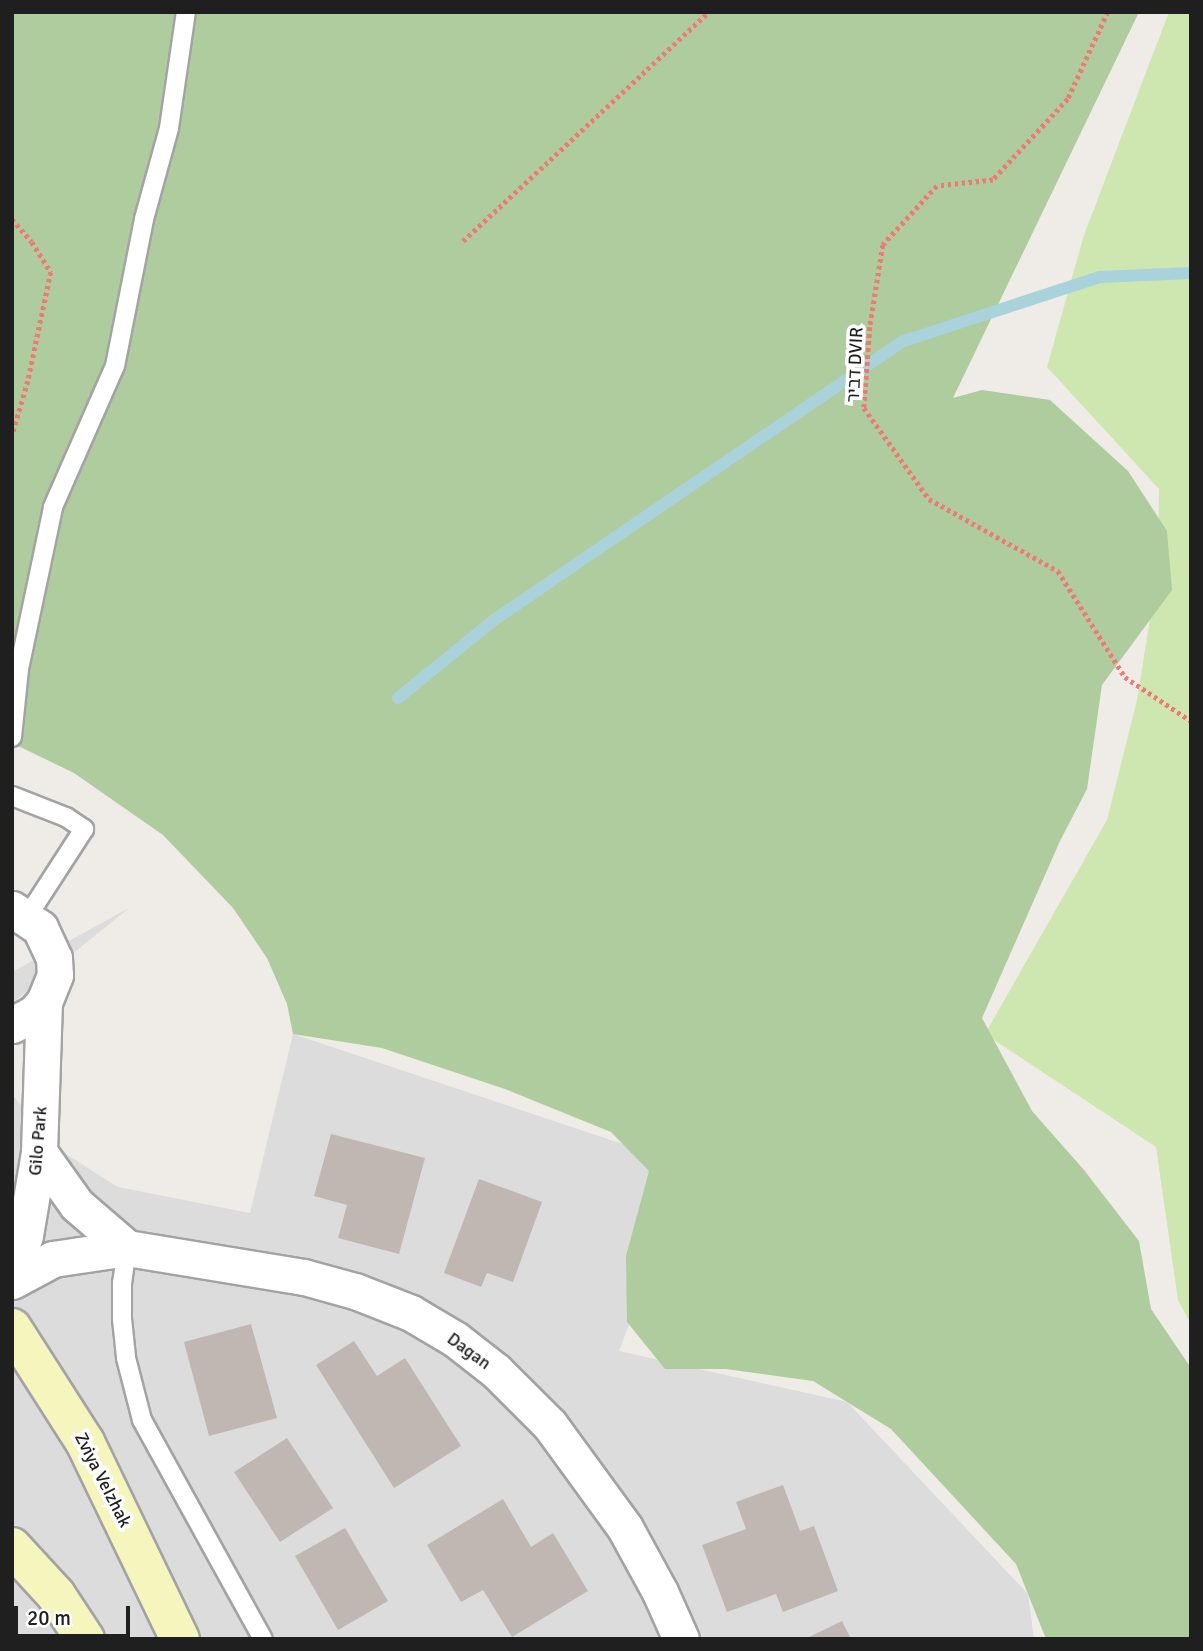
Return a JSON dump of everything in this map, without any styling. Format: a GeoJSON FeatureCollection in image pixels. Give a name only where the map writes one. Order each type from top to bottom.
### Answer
{"type":"FeatureCollection","features":[{"type":"Feature","properties":{"kind":"street","name":"Gilo Park"},"geometry":{"type":"LineString","coordinates":[[12,1279],[24,1236],[39,1152],[44,1002],[55,975],[54,958],[40,928],[20,913]]}},
{"type":"Feature","properties":{"kind":"street"},"geometry":{"type":"LineString","coordinates":[[12,1025],[34,1013],[44,1002]]}},
{"type":"Feature","properties":{"kind":"street"},"geometry":{"type":"LineString","coordinates":[[39,1152],[77,1205],[127,1248]]}},
{"type":"Feature","properties":{"kind":"street","name":"Dagan"},"geometry":{"type":"LineString","coordinates":[[12,1279],[53,1259],[127,1248],[304,1277],[355,1291],[411,1313],[454,1339],[505,1380],[550,1425],[591,1477],[636,1549],[681,1639]]}},
{"type":"Feature","properties":{"kind":"street","name":"Zviya VeIzhak"},"geometry":{"type":"LineString","coordinates":[[12,1328],[85,1442],[180,1639]]}},
{"type":"Feature","properties":{"kind":"street"},"geometry":{"type":"LineString","coordinates":[[12,1547],[56,1595],[85,1639]]}},
{"type":"Feature","properties":{"kind":"lane"},"geometry":{"type":"LineString","coordinates":[[12,737],[19,669],[53,508],[115,366],[144,219],[169,128],[186,12]]}},
{"type":"Feature","properties":{"kind":"lane"},"geometry":{"type":"LineString","coordinates":[[12,796],[66,817],[84,829],[20,913]]}},
{"type":"Feature","properties":{"kind":"lane"},"geometry":{"type":"LineString","coordinates":[[127,1248],[122,1283],[122,1320],[126,1358],[142,1420],[263,1639]]}},
{"type":"Feature","properties":{"kind":"path"},"geometry":{"type":"LineString","coordinates":[[463,241],[709,12]]}},
{"type":"Feature","properties":{"kind":"path","name":"דביר DVIR"},"geometry":{"type":"LineString","coordinates":[[1108,12],[1068,99],[993,180],[937,186],[883,245],[870,327],[864,408],[929,499],[1058,571],[1125,677],[1191,722]]}},
{"type":"Feature","properties":{"kind":"path"},"geometry":{"type":"LineString","coordinates":[[12,219],[32,242],[51,272],[28,381],[12,436]]}},
{"type":"Feature","properties":{"kind":"shaded area"},"geometry":{"type":"Polygon","coordinates":[[[129,908],[12,1003],[12,972],[129,908]]]}},
{"type":"Feature","properties":{"kind":"shaded area"},"geometry":{"type":"Polygon","coordinates":[[[293,1034],[689,1166],[619,1351],[847,1402],[1028,1594],[1034,1639],[12,1639],[12,1094],[53,1146],[118,1187],[250,1213],[293,1034]]]}},
{"type":"Feature","properties":{"kind":"green space"},"geometry":{"type":"Polygon","coordinates":[[[12,12],[1139,12],[953,398],[982,390],[1050,400],[1128,471],[1167,531],[1172,590],[1102,685],[1087,789],[1060,841],[982,1018],[1032,1111],[1084,1170],[1139,1241],[1151,1309],[1191,1368],[1191,1639],[1046,1639],[1016,1564],[891,1429],[813,1381],[726,1369],[665,1369],[627,1322],[626,1256],[649,1171],[611,1132],[505,1089],[382,1048],[293,1034],[287,1004],[267,958],[233,908],[163,835],[74,773],[12,743],[12,12]]]}},
{"type":"Feature","properties":{"kind":"green space"},"geometry":{"type":"Polygon","coordinates":[[[1169,12],[1191,12],[1191,1324],[1178,1300],[1156,1147],[985,1034],[1107,820],[1137,700],[1158,569],[1159,489],[1047,367],[1084,235],[1169,12]]]}},
{"type":"Feature","properties":{"kind":"building"},"geometry":{"type":"Polygon","coordinates":[[[331,1134],[425,1158],[399,1254],[338,1238],[347,1205],[314,1196],[331,1134]]]}},
{"type":"Feature","properties":{"kind":"building"},"geometry":{"type":"Polygon","coordinates":[[[479,1179],[542,1202],[513,1282],[487,1273],[481,1287],[444,1273],[479,1179]]]}},
{"type":"Feature","properties":{"kind":"building"},"geometry":{"type":"Polygon","coordinates":[[[251,1324],[277,1418],[209,1436],[184,1342],[251,1324]]]}},
{"type":"Feature","properties":{"kind":"building"},"geometry":{"type":"Polygon","coordinates":[[[354,1341],[377,1376],[405,1358],[461,1446],[394,1488],[316,1365],[354,1341]]]}},
{"type":"Feature","properties":{"kind":"building"},"geometry":{"type":"Polygon","coordinates":[[[287,1438],[333,1508],[280,1542],[234,1472],[287,1438]]]}},
{"type":"Feature","properties":{"kind":"building"},"geometry":{"type":"Polygon","coordinates":[[[783,1485],[800,1531],[814,1526],[838,1591],[783,1612],[776,1594],[727,1612],[702,1545],[746,1529],[736,1502],[783,1485]]]}},
{"type":"Feature","properties":{"kind":"building"},"geometry":{"type":"Polygon","coordinates":[[[503,1499],[531,1547],[553,1533],[588,1591],[512,1637],[483,1590],[461,1602],[427,1545],[503,1499]]]}},
{"type":"Feature","properties":{"kind":"building"},"geometry":{"type":"Polygon","coordinates":[[[345,1528],[388,1601],[338,1630],[295,1556],[345,1528]]]}},
{"type":"Feature","properties":{"kind":"building"},"geometry":{"type":"Polygon","coordinates":[[[842,1621],[851,1639],[805,1639],[842,1621]]]}},
{"type":"Feature","properties":{"kind":"waterway"},"geometry":{"type":"LineString","coordinates":[[398,698],[494,620],[901,342],[1100,277],[1191,273]]}}]}
